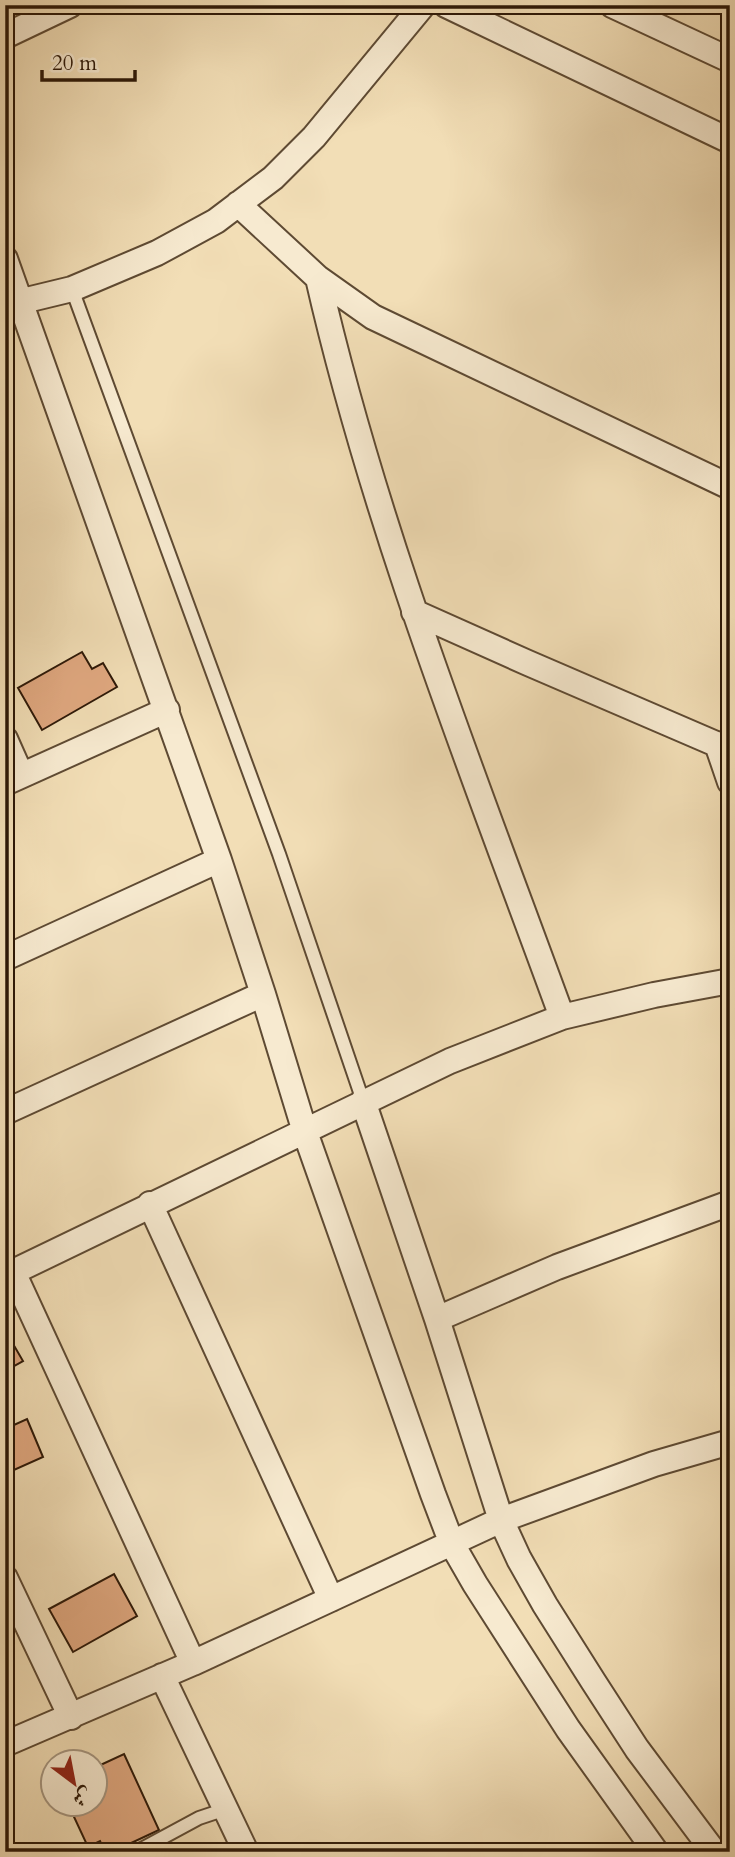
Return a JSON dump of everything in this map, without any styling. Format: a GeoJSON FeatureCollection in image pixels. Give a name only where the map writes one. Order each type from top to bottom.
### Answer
{"type":"FeatureCollection","features":[{"type":"Feature","properties":{"kind":"street"},"geometry":{"type":"LineString","coordinates":[[5,36],[70,5]]}},
{"type":"Feature","properties":{"kind":"street"},"geometry":{"type":"LineString","coordinates":[[13,303],[72,289],[157,253],[216,221],[273,178],[314,137],[423,5]]}},
{"type":"Feature","properties":{"kind":"street"},"geometry":{"type":"LineString","coordinates":[[446,5],[730,141]]}},
{"type":"Feature","properties":{"kind":"street"},"geometry":{"type":"LineString","coordinates":[[612,5],[730,61]]}},
{"type":"Feature","properties":{"kind":"street"},"geometry":{"type":"LineString","coordinates":[[238,204],[344,299],[397,330],[730,487]]}},
{"type":"Feature","properties":{"kind":"street"},"geometry":{"type":"LineString","coordinates":[[5,258],[13,303],[167,710],[263,994],[305,1132],[452,1544],[513,1646],[568,1729],[656,1852]]}},
{"type":"Feature","properties":{"kind":"street"},"geometry":{"type":"LineString","coordinates":[[318,278],[343,386],[414,612],[562,1017]]}},
{"type":"Feature","properties":{"kind":"street"},"geometry":{"type":"LineString","coordinates":[[414,612],[723,747],[730,782]]}},
{"type":"Feature","properties":{"kind":"street"},"geometry":{"type":"LineString","coordinates":[[5,739],[13,779],[167,710]]}},
{"type":"Feature","properties":{"kind":"street"},"geometry":{"type":"LineString","coordinates":[[5,958],[219,860]]}},
{"type":"Feature","properties":{"kind":"street"},"geometry":{"type":"LineString","coordinates":[[193,1663],[9,1274],[450,1061],[562,1017],[654,995],[730,981]]}},
{"type":"Feature","properties":{"kind":"street"},"geometry":{"type":"LineString","coordinates":[[5,1112],[263,994]]}},
{"type":"Feature","properties":{"kind":"street"},"geometry":{"type":"LineString","coordinates":[[363,1101],[437,1319],[500,1520],[545,1605],[593,1681],[644,1758],[714,1852]]}},
{"type":"Feature","properties":{"kind":"street"},"geometry":{"type":"LineString","coordinates":[[437,1319],[557,1267],[730,1203]]}},
{"type":"Feature","properties":{"kind":"street"},"geometry":{"type":"LineString","coordinates":[[150,1204],[331,1599]]}},
{"type":"Feature","properties":{"kind":"street"},"geometry":{"type":"LineString","coordinates":[[5,1744],[193,1663],[500,1520],[654,1464],[730,1442]]}},
{"type":"Feature","properties":{"kind":"street"},"geometry":{"type":"LineString","coordinates":[[5,1578],[71,1717]]}},
{"type":"Feature","properties":{"kind":"street"},"geometry":{"type":"LineString","coordinates":[[162,1676],[246,1852]]}},
{"type":"Feature","properties":{"kind":"lane"},"geometry":{"type":"LineString","coordinates":[[72,289],[279,854],[363,1101]]}},
{"type":"Feature","properties":{"kind":"lane"},"geometry":{"type":"LineString","coordinates":[[136,1852],[200,1818],[226,1809]]}},
{"type":"Feature","properties":{"kind":"building"},"geometry":{"type":"Polygon","coordinates":[[[82,652],[92,669],[103,663],[117,687],[42,730],[18,688],[82,652]]]}},
{"type":"Feature","properties":{"kind":"building"},"geometry":{"type":"Polygon","coordinates":[[[5,1330],[23,1361],[5,1371],[5,1330]]]}},
{"type":"Feature","properties":{"kind":"building"},"geometry":{"type":"Polygon","coordinates":[[[27,1419],[43,1457],[5,1474],[5,1429],[27,1419]]]}},
{"type":"Feature","properties":{"kind":"building"},"geometry":{"type":"Polygon","coordinates":[[[114,1574],[137,1616],[73,1652],[49,1609],[114,1574]]]}},
{"type":"Feature","properties":{"kind":"building"},"geometry":{"type":"Polygon","coordinates":[[[124,1754],[159,1830],[112,1852],[105,1852],[100,1841],[88,1847],[75,1818],[108,1818],[108,1761],[124,1754]]]}}]}
